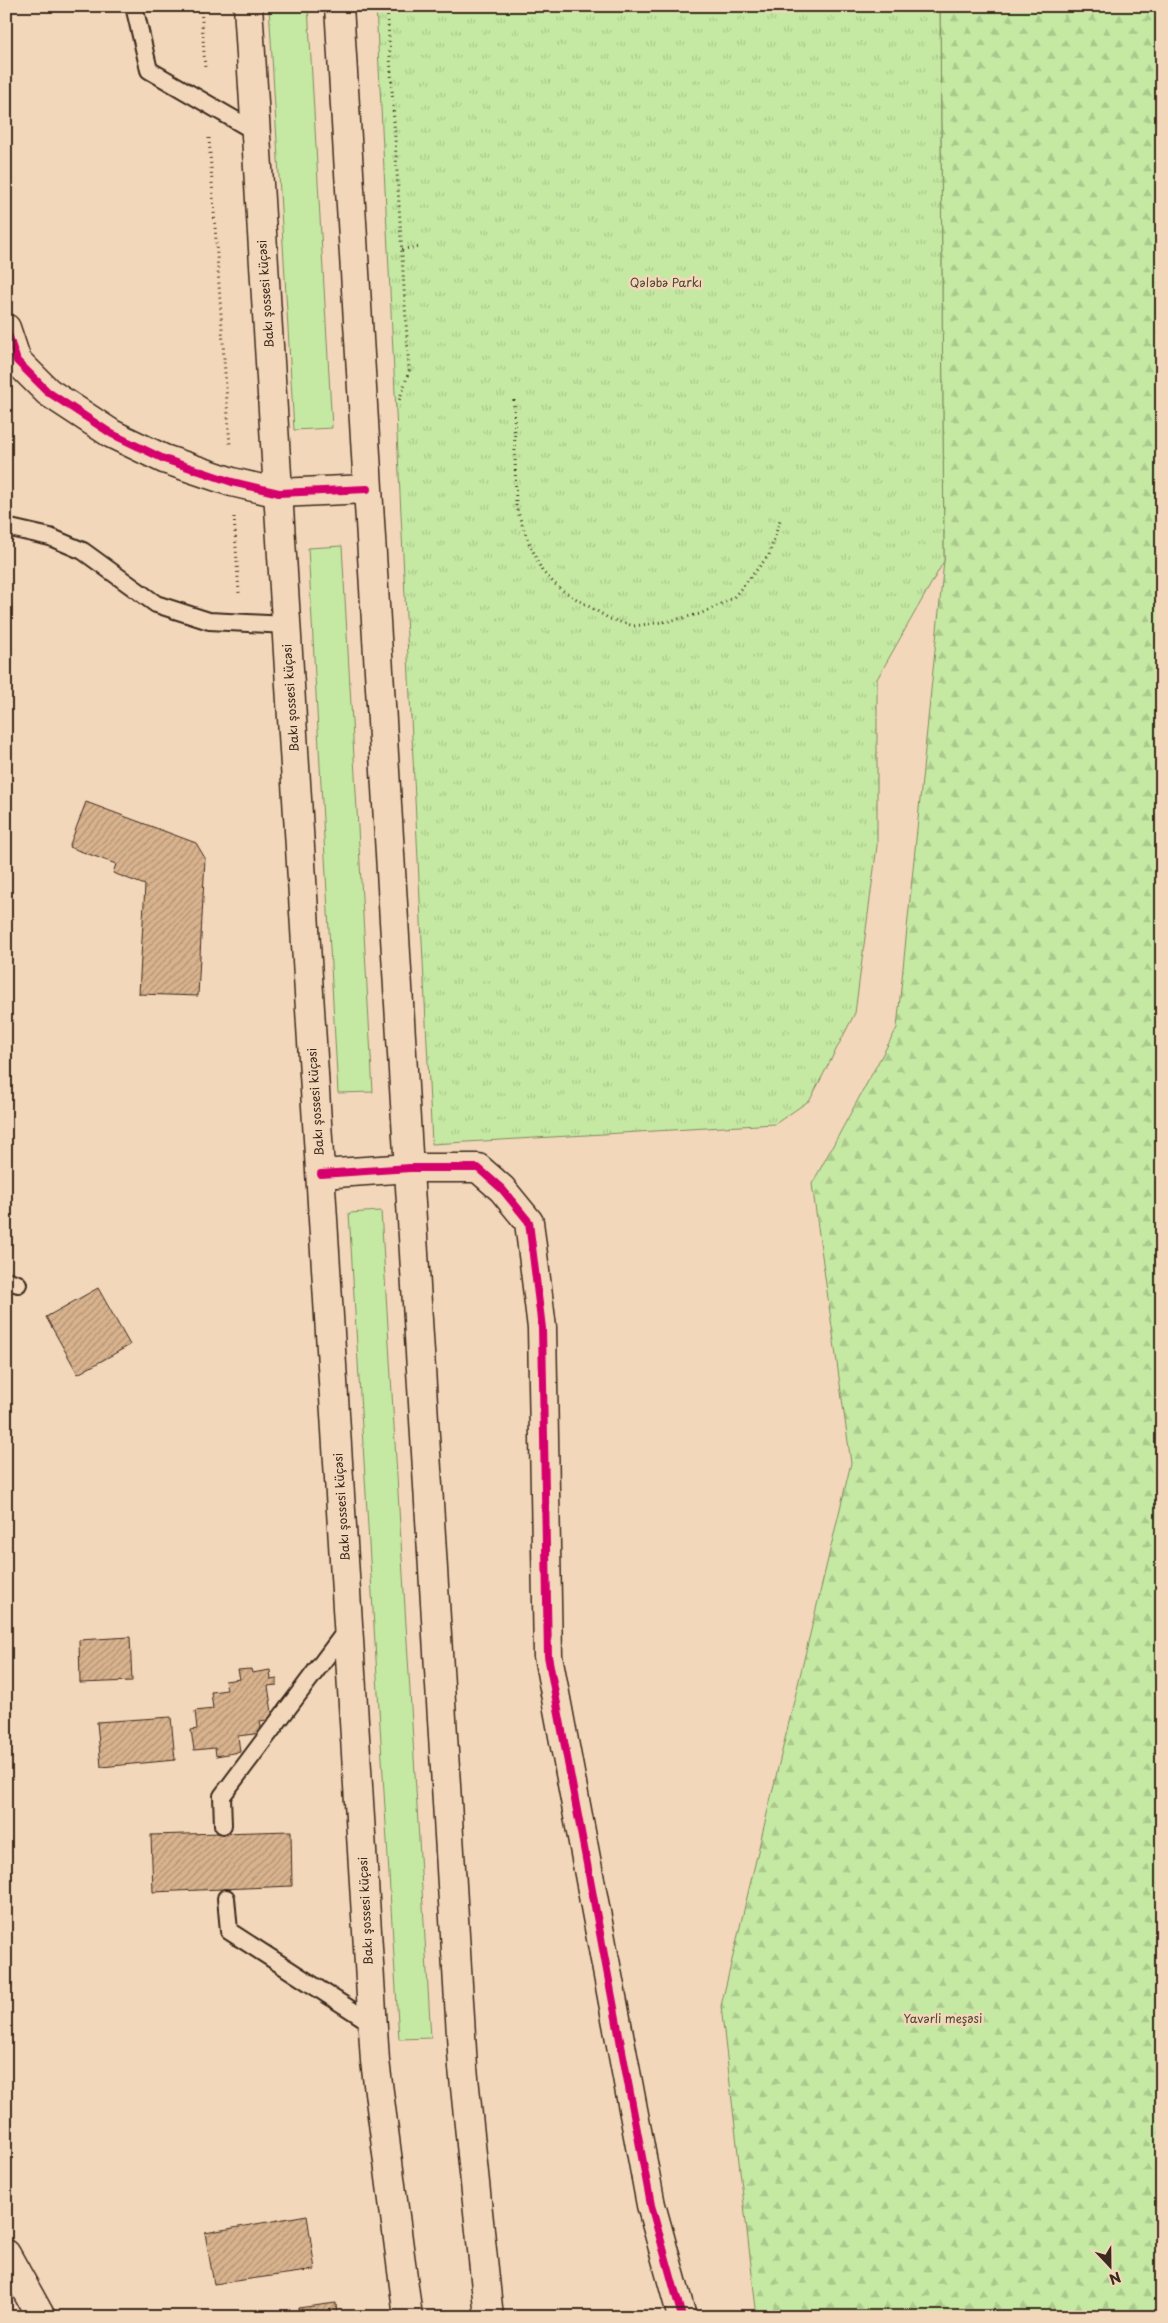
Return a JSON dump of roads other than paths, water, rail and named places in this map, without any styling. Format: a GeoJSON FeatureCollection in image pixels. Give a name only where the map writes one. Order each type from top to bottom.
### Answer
{"type":"FeatureCollection","features":[{"type":"Feature","properties":{"kind":"main road","name":"Bakı şossesi küçəsi"},"geometry":{"type":"LineString","coordinates":[[248,6],[376,2070],[408,2317]]}},
{"type":"Feature","properties":{"kind":"main road"},"geometry":{"type":"LineString","coordinates":[[339,6],[463,2068],[489,2317]]}},
{"type":"Feature","properties":{"kind":"main road"},"geometry":{"type":"LineString","coordinates":[[6,328],[17,361],[48,392],[112,434],[164,459],[232,482],[279,493],[367,489]]}},
{"type":"Feature","properties":{"kind":"main road"},"geometry":{"type":"LineString","coordinates":[[321,1174],[410,1168],[478,1168],[502,1188],[529,1222],[542,1328],[548,1656],[652,2204],[682,2317]]}},
{"type":"Feature","properties":{"kind":"main road"},"geometry":{"type":"LineString","coordinates":[[6,2254],[41,2317]]}},
{"type":"Feature","properties":{"kind":"lane"},"geometry":{"type":"LineString","coordinates":[[134,6],[149,70],[256,132]]}},
{"type":"Feature","properties":{"kind":"lane"},"geometry":{"type":"LineString","coordinates":[[6,527],[50,537],[84,551],[156,604],[209,621],[287,625]]}},
{"type":"Feature","properties":{"kind":"lane"},"geometry":{"type":"LineString","coordinates":[[223,1825],[222,1796],[349,1626]]}},
{"type":"Feature","properties":{"kind":"lane"},"geometry":{"type":"LineString","coordinates":[[226,1898],[229,1931],[373,2024]]}},
{"type":"Feature","properties":{"kind":"park label","name":"Qələbə Parkı"},"geometry":{"type":"Point","coordinates":[666,283]}},
{"type":"Feature","properties":{"kind":"park label","name":"Yavərli meşəsi"},"geometry":{"type":"Point","coordinates":[943,2019]}}]}
